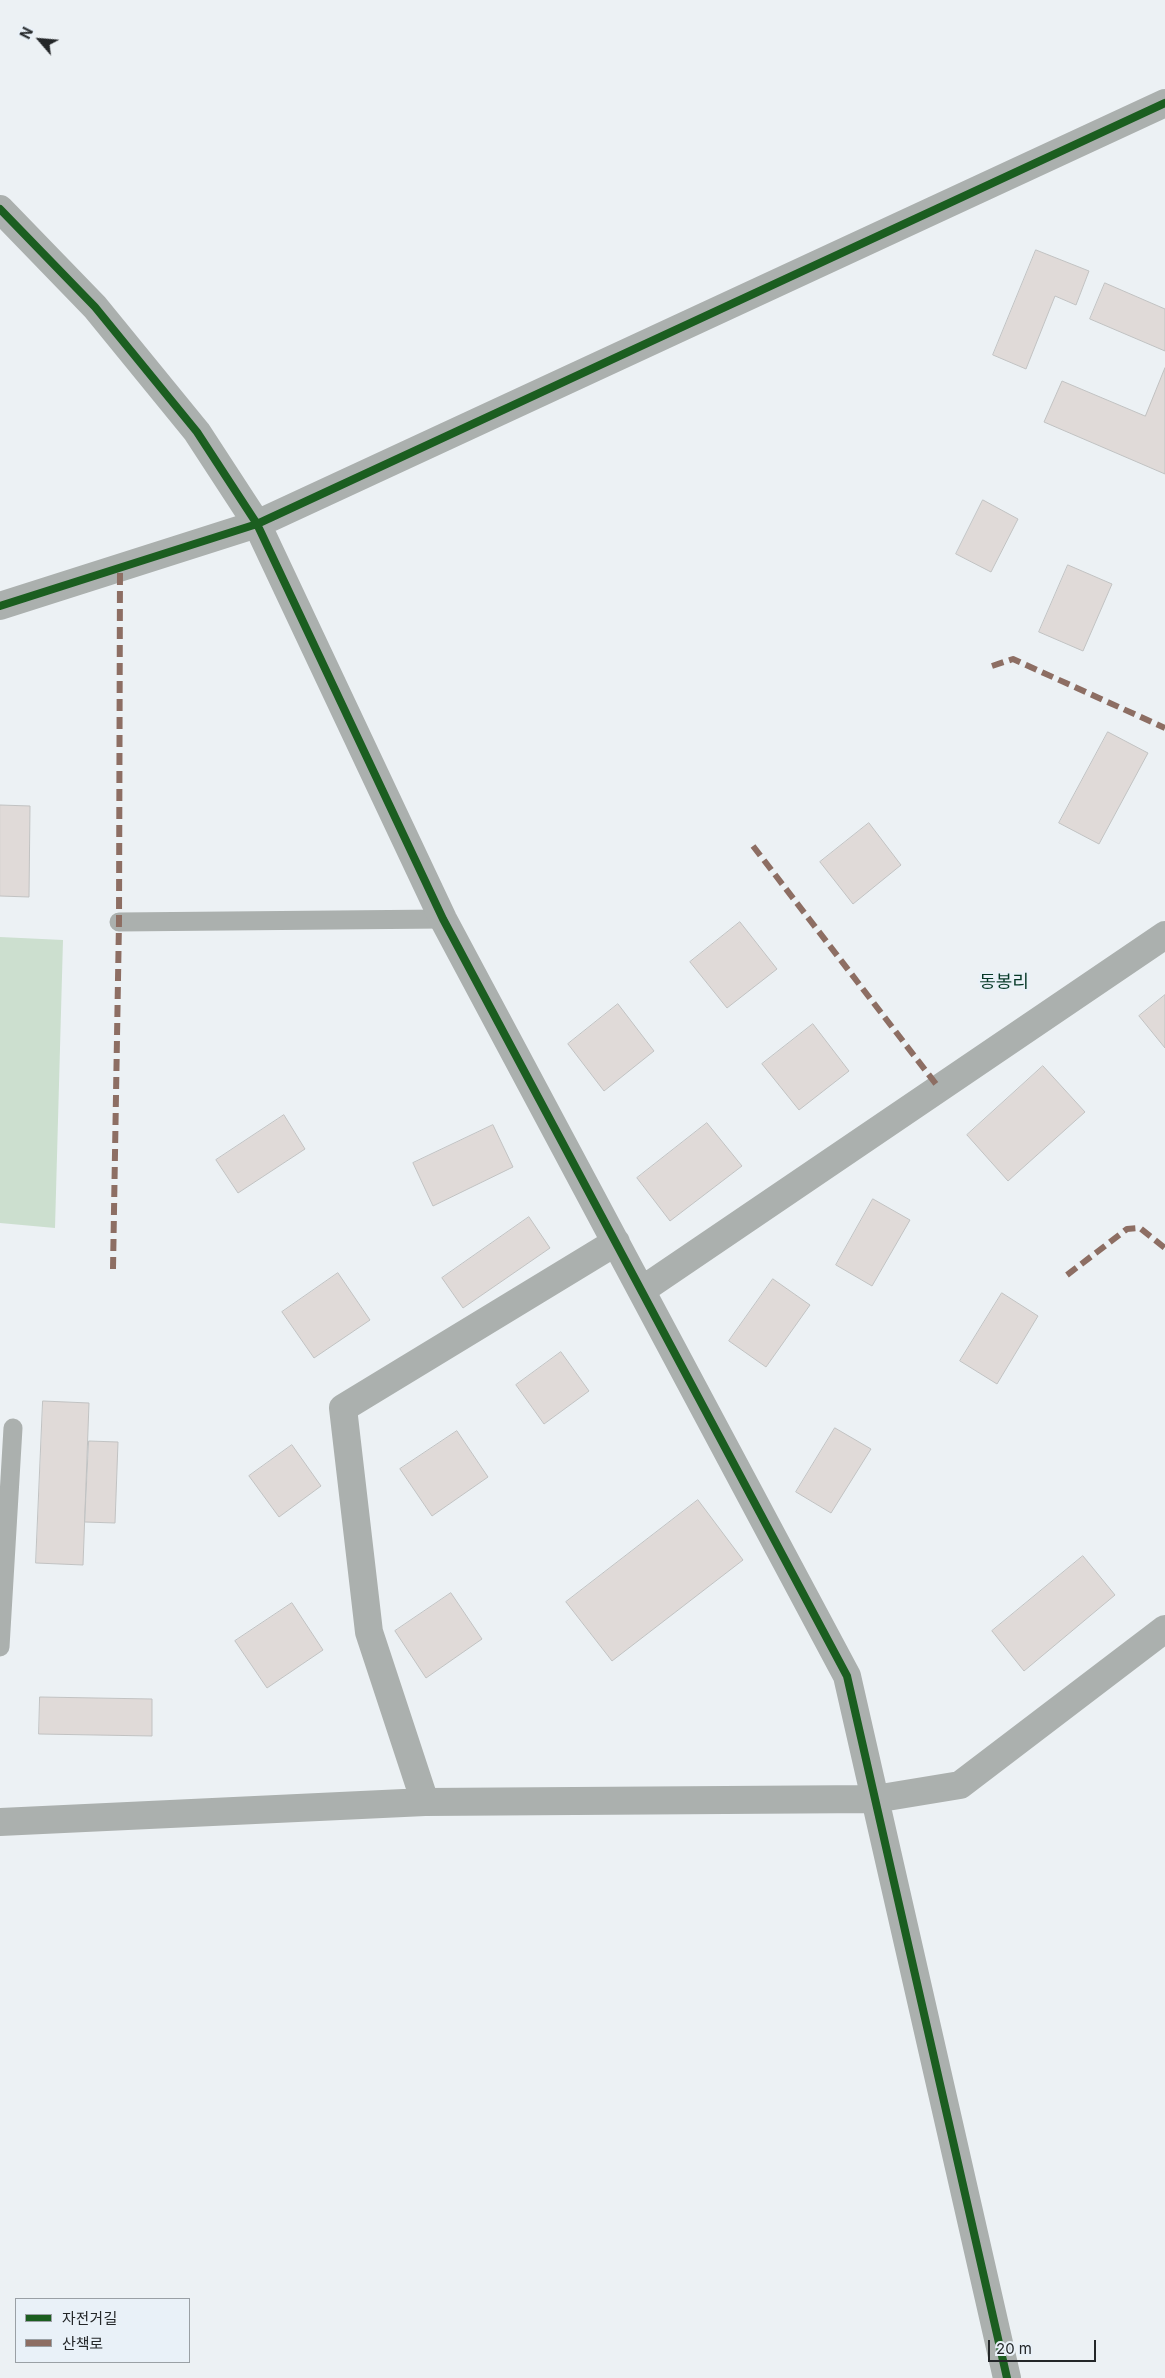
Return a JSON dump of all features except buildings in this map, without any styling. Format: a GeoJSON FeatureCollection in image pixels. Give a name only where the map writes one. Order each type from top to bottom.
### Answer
{"type":"FeatureCollection","features":[{"type":"Feature","properties":{"kind":"street"},"geometry":{"type":"LineString","coordinates":[[0,606],[257,524],[1165,103]]}},
{"type":"Feature","properties":{"kind":"street"},"geometry":{"type":"LineString","coordinates":[[0,209],[95,307],[185,417],[197,432],[257,524],[443,919],[847,1676],[1007,2378]]}},
{"type":"Feature","properties":{"kind":"street"},"geometry":{"type":"LineString","coordinates":[[642,1290],[1165,936]]}},
{"type":"Feature","properties":{"kind":"street"},"geometry":{"type":"LineString","coordinates":[[424,1802],[369,1632],[343,1408],[616,1242]]}},
{"type":"Feature","properties":{"kind":"street"},"geometry":{"type":"LineString","coordinates":[[0,1822],[424,1802],[875,1799],[960,1785],[1165,1629]]}},
{"type":"Feature","properties":{"kind":"lane"},"geometry":{"type":"LineString","coordinates":[[119,922],[443,919]]}},
{"type":"Feature","properties":{"kind":"lane"},"geometry":{"type":"LineString","coordinates":[[0,1647],[13,1428]]}},
{"type":"Feature","properties":{"kind":"green space"},"geometry":{"type":"Polygon","coordinates":[[[0,937],[63,940],[55,1228],[0,1223],[0,937]]]}},
{"type":"Feature","properties":{"kind":"marked path"},"geometry":{"type":"LineString","coordinates":[[113,1269],[119,922],[120,567]]}},
{"type":"Feature","properties":{"kind":"marked path"},"geometry":{"type":"LineString","coordinates":[[992,666],[1013,659],[1165,728]]}},
{"type":"Feature","properties":{"kind":"marked path"},"geometry":{"type":"LineString","coordinates":[[753,846],[939,1088]]}},
{"type":"Feature","properties":{"kind":"marked path"},"geometry":{"type":"LineString","coordinates":[[1067,1275],[1127,1229],[1140,1228],[1165,1248]]}},
{"type":"Feature","properties":{"kind":"cycle path"},"geometry":{"type":"LineString","coordinates":[[0,606],[257,524],[1165,103]]}},
{"type":"Feature","properties":{"kind":"cycle path"},"geometry":{"type":"LineString","coordinates":[[0,209],[95,307],[197,432],[257,524],[443,919],[847,1676],[1007,2378]]}},
{"type":"Feature","properties":{"kind":"district","name":"동봉리"},"geometry":{"type":"Point","coordinates":[1004,983]}}]}
